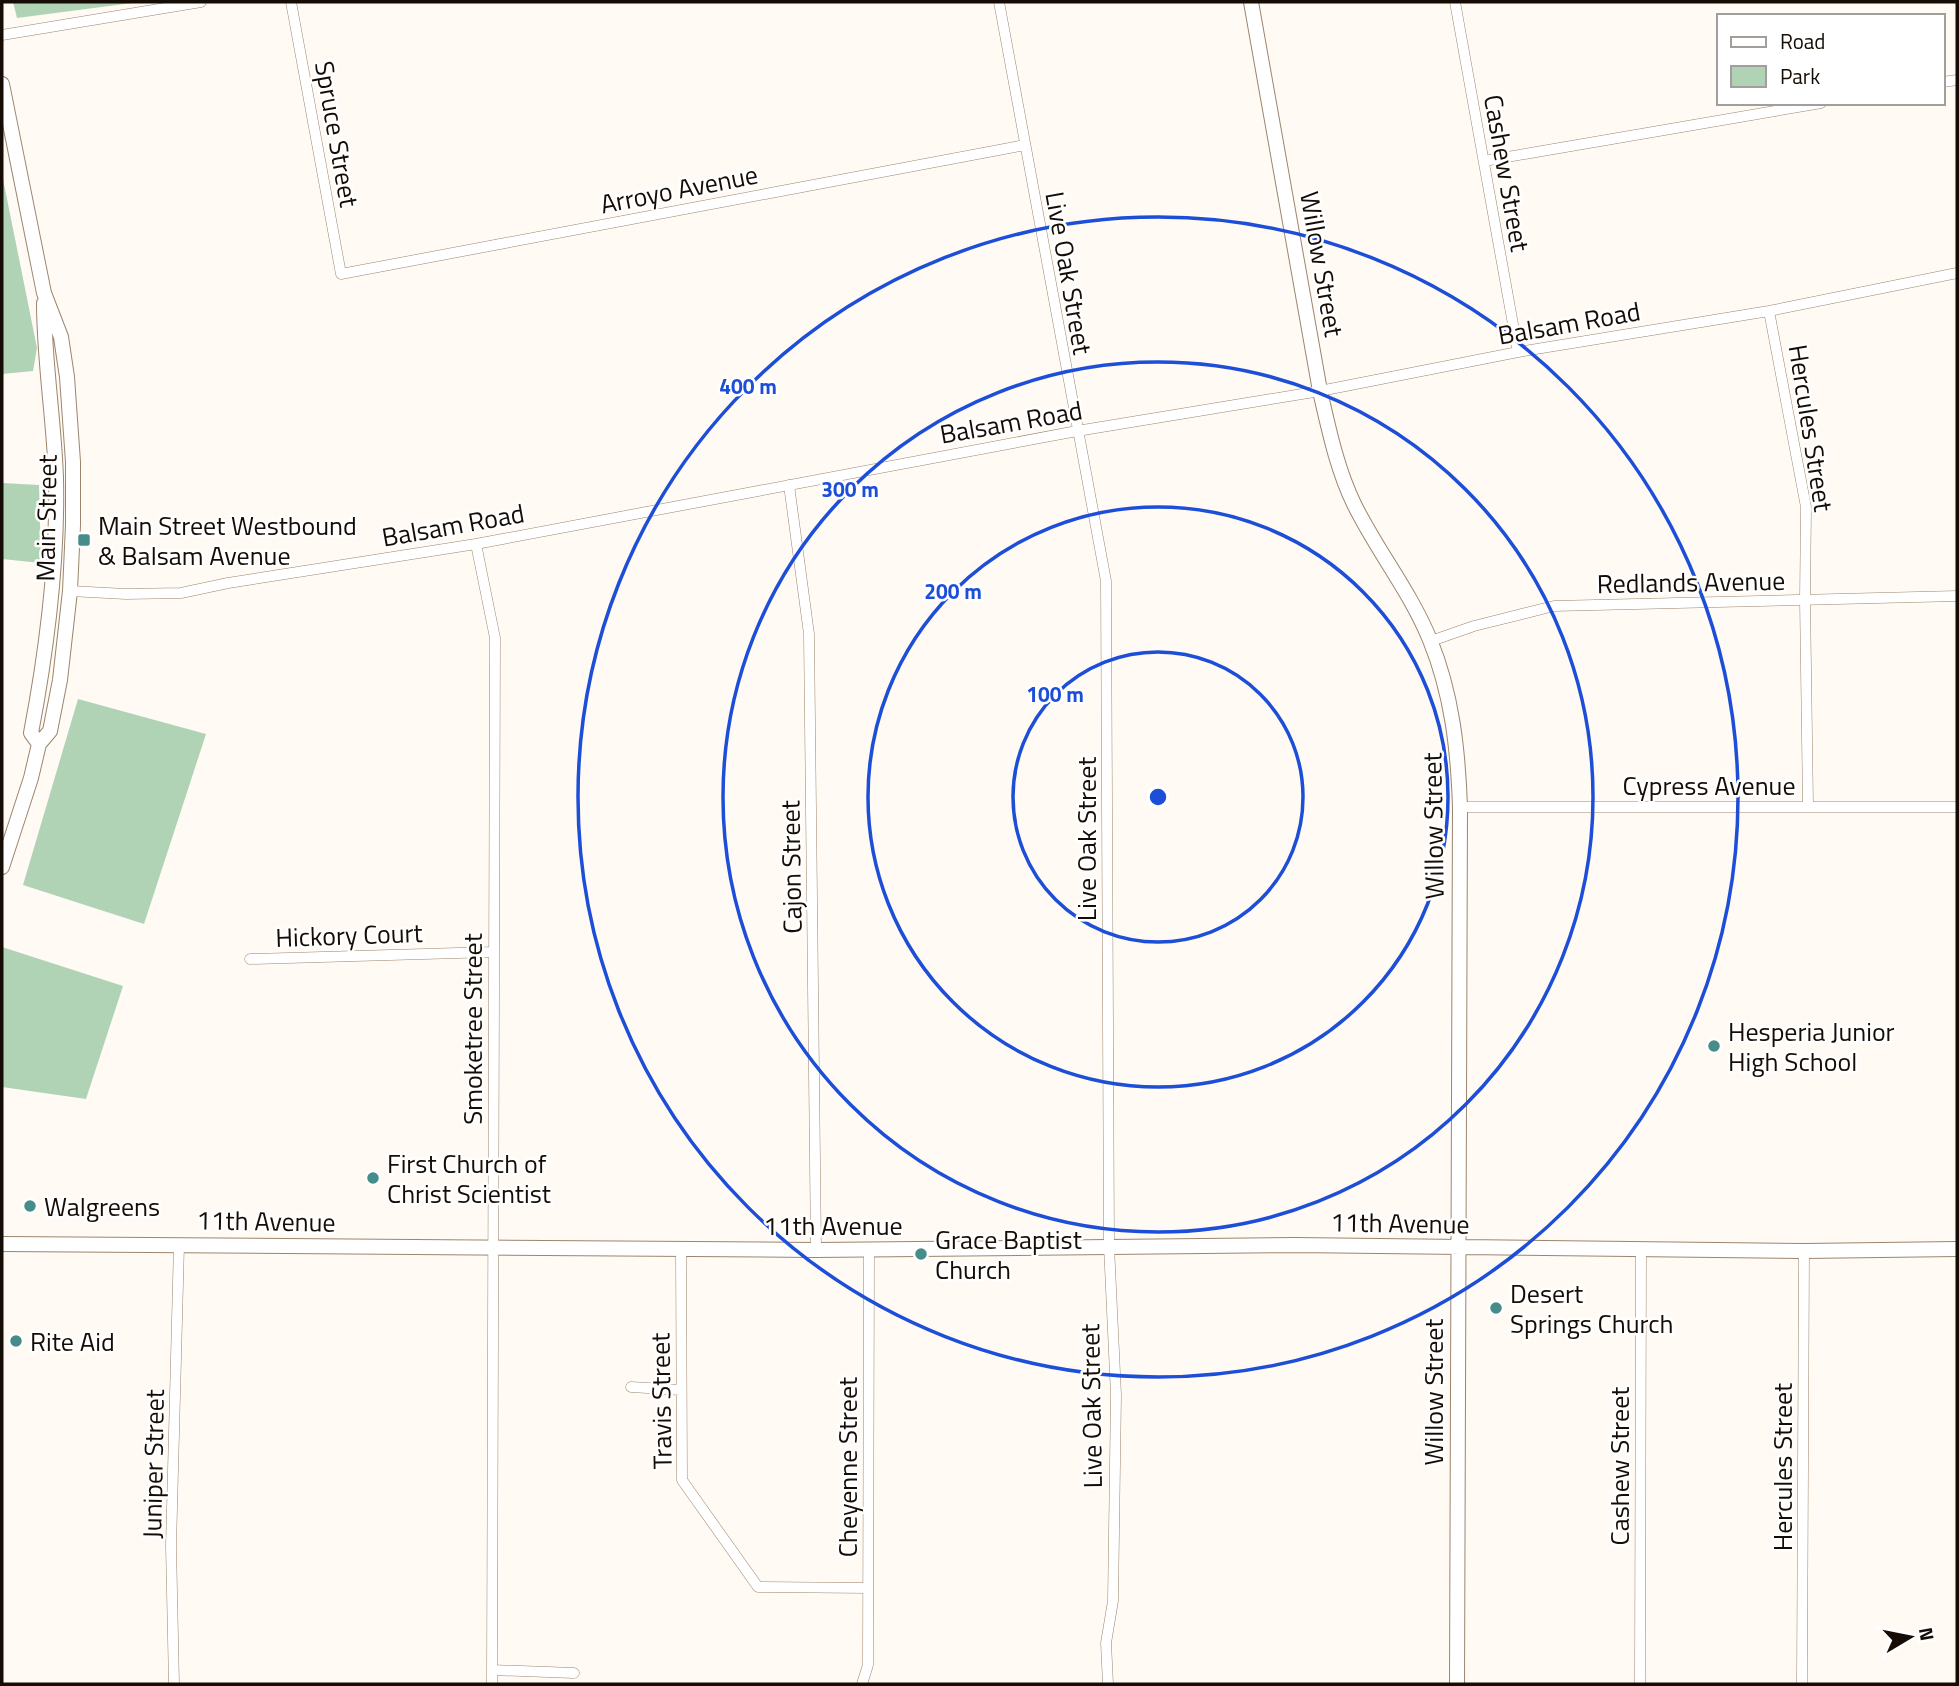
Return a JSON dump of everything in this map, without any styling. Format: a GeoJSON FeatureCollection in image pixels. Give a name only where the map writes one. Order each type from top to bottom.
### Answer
{"type":"FeatureCollection","features":[{"type":"Feature","properties":{"kind":"main road","name":"Willow Street"},"geometry":{"type":"LineString","coordinates":[[1251,2],[1320,391],[1347,489],[1365,524],[1416,607],[1431,641],[1452,712],[1460,807],[1458,1684]]}},
{"type":"Feature","properties":{"kind":"main road","name":"Main Street"},"geometry":{"type":"LineString","coordinates":[[2,84],[43,291],[44,340],[50,377],[56,478],[56,538],[50,611],[31,733],[39,744]]}},
{"type":"Feature","properties":{"kind":"main road","name":"Main Street"},"geometry":{"type":"LineString","coordinates":[[2,867],[31,778],[39,744],[50,731],[60,680],[70,591],[74,525],[67,377],[61,337],[43,291]]}},
{"type":"Feature","properties":{"kind":"main road"},"geometry":{"type":"LineString","coordinates":[[56,478],[62,507],[63,576],[70,591]]}},
{"type":"Feature","properties":{"kind":"main road","name":"11th Avenue"},"geometry":{"type":"LineString","coordinates":[[2,1244],[816,1250],[954,1250],[1109,1245],[1804,1251],[1957,1249]]}},
{"type":"Feature","properties":{"kind":"street"},"geometry":{"type":"LineString","coordinates":[[2,35],[201,2]]}},
{"type":"Feature","properties":{"kind":"street","name":"Spruce Street"},"geometry":{"type":"LineString","coordinates":[[291,2],[341,274]]}},
{"type":"Feature","properties":{"kind":"street","name":"Live Oak Street"},"geometry":{"type":"LineString","coordinates":[[999,2],[1107,581],[1109,1245],[1116,1395],[1113,1601],[1106,1643],[1108,1684]]}},
{"type":"Feature","properties":{"kind":"street","name":"Cashew Street"},"geometry":{"type":"LineString","coordinates":[[1455,2],[1518,352]]}},
{"type":"Feature","properties":{"kind":"street"},"geometry":{"type":"LineString","coordinates":[[1484,161],[1809,105]]}},
{"type":"Feature","properties":{"kind":"street","name":"Arroyo Avenue"},"geometry":{"type":"LineString","coordinates":[[341,274],[1025,145]]}},
{"type":"Feature","properties":{"kind":"street","name":"Balsam Road"},"geometry":{"type":"LineString","coordinates":[[70,591],[181,593],[228,583],[476,544],[1077,431],[1320,391],[1518,352],[1769,311],[1957,273]]}},
{"type":"Feature","properties":{"kind":"street","name":"Hercules Street"},"geometry":{"type":"LineString","coordinates":[[1769,311],[1806,507],[1808,805]]}},
{"type":"Feature","properties":{"kind":"street","name":"Cajon Street"},"geometry":{"type":"LineString","coordinates":[[789,485],[809,634],[816,1250]]}},
{"type":"Feature","properties":{"kind":"street","name":"Smoketree Street"},"geometry":{"type":"LineString","coordinates":[[476,544],[495,638],[492,951],[492,1684]]}},
{"type":"Feature","properties":{"kind":"street","name":"Redlands Avenue"},"geometry":{"type":"LineString","coordinates":[[1431,641],[1474,626],[1554,606],[1957,596]]}},
{"type":"Feature","properties":{"kind":"street","name":"Cypress Avenue"},"geometry":{"type":"LineString","coordinates":[[1460,807],[1957,807]]}},
{"type":"Feature","properties":{"kind":"street","name":"Hickory Court"},"geometry":{"type":"LineString","coordinates":[[250,959],[492,951]]}},
{"type":"Feature","properties":{"kind":"street","name":"Juniper Street"},"geometry":{"type":"LineString","coordinates":[[174,1684],[172,1546],[179,1245]]}},
{"type":"Feature","properties":{"kind":"street","name":"Travis Street"},"geometry":{"type":"LineString","coordinates":[[681,1249],[682,1480],[758,1587],[868,1588]]}},
{"type":"Feature","properties":{"kind":"street","name":"Cheyenne Street"},"geometry":{"type":"LineString","coordinates":[[862,1684],[868,1665],[869,1249]]}},
{"type":"Feature","properties":{"kind":"street","name":"Cashew Street"},"geometry":{"type":"LineString","coordinates":[[1640,1684],[1641,1249]]}},
{"type":"Feature","properties":{"kind":"street","name":"Hercules Street"},"geometry":{"type":"LineString","coordinates":[[1802,1684],[1804,1251]]}},
{"type":"Feature","properties":{"kind":"street"},"geometry":{"type":"LineString","coordinates":[[631,1388],[681,1390]]}},
{"type":"Feature","properties":{"kind":"street"},"geometry":{"type":"LineString","coordinates":[[492,1670],[574,1673]]}},
{"type":"Feature","properties":{"kind":"green space"},"geometry":{"type":"Polygon","coordinates":[[[13,2],[140,2],[17,18],[13,2]]]}},
{"type":"Feature","properties":{"kind":"green space"},"geometry":{"type":"Polygon","coordinates":[[[2,174],[37,348],[33,371],[2,374],[2,174]]]}},
{"type":"Feature","properties":{"kind":"green space"},"geometry":{"type":"Polygon","coordinates":[[[2,483],[39,485],[41,563],[2,559],[2,483]]]}},
{"type":"Feature","properties":{"kind":"green space"},"geometry":{"type":"Polygon","coordinates":[[[78,699],[206,734],[144,924],[23,885],[78,699]]]}},
{"type":"Feature","properties":{"kind":"green space"},"geometry":{"type":"Polygon","coordinates":[[[2,947],[123,986],[86,1099],[2,1087],[2,947]]]}},
{"type":"Feature","properties":{"kind":"place","name":"Main Street Westbound & Balsam Avenue"},"geometry":{"type":"Point","coordinates":[84,540]}},
{"type":"Feature","properties":{"kind":"place","name":"Hesperia Junior High School"},"geometry":{"type":"Point","coordinates":[1714,1046]}},
{"type":"Feature","properties":{"kind":"place","name":"First Church of Christ Scientist"},"geometry":{"type":"Point","coordinates":[373,1178]}},
{"type":"Feature","properties":{"kind":"place","name":"Walgreens"},"geometry":{"type":"Point","coordinates":[30,1206]}},
{"type":"Feature","properties":{"kind":"place","name":"Grace Baptist Church"},"geometry":{"type":"Point","coordinates":[921,1254]}},
{"type":"Feature","properties":{"kind":"place","name":"Desert Springs Church"},"geometry":{"type":"Point","coordinates":[1496,1308]}},
{"type":"Feature","properties":{"kind":"place","name":"Rite Aid"},"geometry":{"type":"Point","coordinates":[16,1341]}}]}
